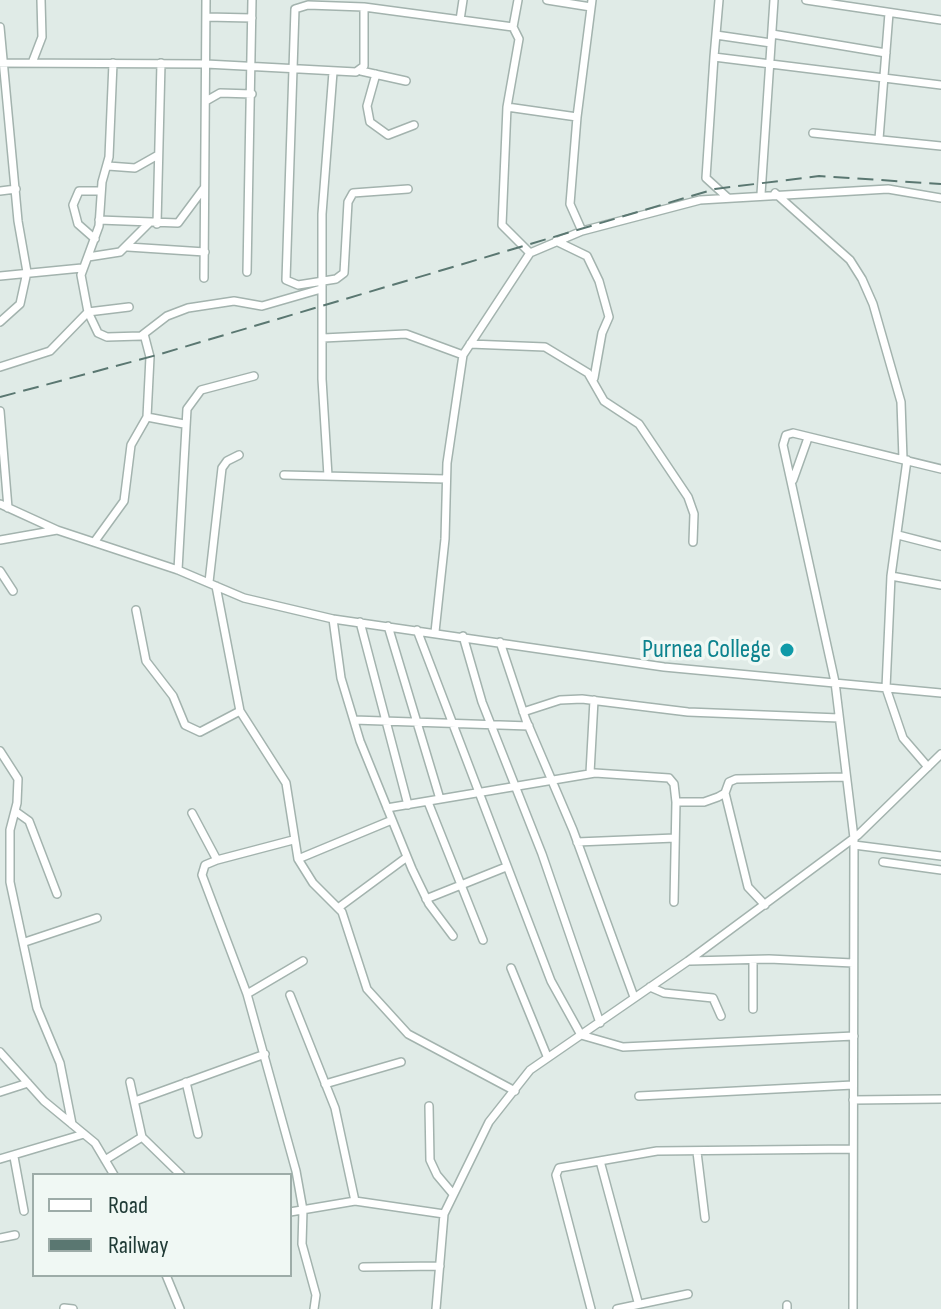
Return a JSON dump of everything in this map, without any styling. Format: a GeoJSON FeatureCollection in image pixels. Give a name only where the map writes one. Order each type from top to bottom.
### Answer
{"type":"FeatureCollection","features":[{"type":"Feature","properties":{"kind":"street"},"geometry":{"type":"LineString","coordinates":[[32,63],[41,42],[41,0]]}},
{"type":"Feature","properties":{"kind":"street"},"geometry":{"type":"LineString","coordinates":[[204,278],[206,0]]}},
{"type":"Feature","properties":{"kind":"street"},"geometry":{"type":"LineString","coordinates":[[247,272],[252,0]]}},
{"type":"Feature","properties":{"kind":"street"},"geometry":{"type":"LineString","coordinates":[[294,0],[286,280],[298,285],[321,286]]}},
{"type":"Feature","properties":{"kind":"street"},"geometry":{"type":"LineString","coordinates":[[460,20],[463,0]]}},
{"type":"Feature","properties":{"kind":"street"},"geometry":{"type":"LineString","coordinates":[[518,0],[513,27],[519,39],[507,107],[502,225],[530,253]]}},
{"type":"Feature","properties":{"kind":"street"},"geometry":{"type":"LineString","coordinates":[[547,0],[592,4],[577,117],[570,204],[582,231]]}},
{"type":"Feature","properties":{"kind":"street"},"geometry":{"type":"LineString","coordinates":[[719,0],[706,178],[728,198]]}},
{"type":"Feature","properties":{"kind":"street"},"geometry":{"type":"LineString","coordinates":[[761,194],[774,0]]}},
{"type":"Feature","properties":{"kind":"street"},"geometry":{"type":"LineString","coordinates":[[806,0],[941,20]]}},
{"type":"Feature","properties":{"kind":"street"},"geometry":{"type":"LineString","coordinates":[[293,12],[298,5],[364,7],[513,27]]}},
{"type":"Feature","properties":{"kind":"street"},"geometry":{"type":"LineString","coordinates":[[361,71],[364,7]]}},
{"type":"Feature","properties":{"kind":"street"},"geometry":{"type":"LineString","coordinates":[[879,139],[889,13]]}},
{"type":"Feature","properties":{"kind":"street"},"geometry":{"type":"LineString","coordinates":[[206,17],[252,18]]}},
{"type":"Feature","properties":{"kind":"street"},"geometry":{"type":"LineString","coordinates":[[0,27],[27,272],[20,304],[0,322]]}},
{"type":"Feature","properties":{"kind":"street"},"geometry":{"type":"LineString","coordinates":[[716,35],[886,53]]}},
{"type":"Feature","properties":{"kind":"street"},"geometry":{"type":"LineString","coordinates":[[714,57],[941,85]]}},
{"type":"Feature","properties":{"kind":"street"},"geometry":{"type":"LineString","coordinates":[[2,63],[252,65],[333,72],[361,71],[406,81]]}},
{"type":"Feature","properties":{"kind":"street"},"geometry":{"type":"LineString","coordinates":[[113,63],[108,166],[101,191],[95,239],[82,268],[88,312],[101,335],[144,334],[167,316],[188,308],[234,301],[262,306],[321,286],[344,273],[348,202],[353,193],[408,189]]}},
{"type":"Feature","properties":{"kind":"street"},"geometry":{"type":"LineString","coordinates":[[88,257],[106,257],[128,247],[153,223],[161,63]]}},
{"type":"Feature","properties":{"kind":"street"},"geometry":{"type":"LineString","coordinates":[[328,476],[324,445],[321,286],[322,214],[333,72]]}},
{"type":"Feature","properties":{"kind":"street"},"geometry":{"type":"LineString","coordinates":[[376,74],[367,106],[370,122],[388,135],[414,125]]}},
{"type":"Feature","properties":{"kind":"street"},"geometry":{"type":"LineString","coordinates":[[206,101],[220,93],[252,94]]}},
{"type":"Feature","properties":{"kind":"street"},"geometry":{"type":"LineString","coordinates":[[507,107],[577,117]]}},
{"type":"Feature","properties":{"kind":"street"},"geometry":{"type":"LineString","coordinates":[[813,133],[941,146]]}},
{"type":"Feature","properties":{"kind":"street"},"geometry":{"type":"LineString","coordinates":[[108,166],[135,168],[158,155]]}},
{"type":"Feature","properties":{"kind":"street"},"geometry":{"type":"LineString","coordinates":[[99,220],[173,225],[182,221],[191,202],[204,188]]}},
{"type":"Feature","properties":{"kind":"street"},"geometry":{"type":"LineString","coordinates":[[0,191],[16,189]]}},
{"type":"Feature","properties":{"kind":"street"},"geometry":{"type":"LineString","coordinates":[[435,632],[445,539],[446,479],[463,355],[530,253],[582,231],[700,200],[775,193],[888,189],[941,198]]}},
{"type":"Feature","properties":{"kind":"street"},"geometry":{"type":"LineString","coordinates":[[95,239],[78,224],[73,205],[79,191],[101,191]]}},
{"type":"Feature","properties":{"kind":"street"},"geometry":{"type":"LineString","coordinates":[[775,193],[850,260],[862,279],[873,304],[901,402],[905,459],[891,576],[886,688],[903,738],[928,767]]}},
{"type":"Feature","properties":{"kind":"street"},"geometry":{"type":"LineString","coordinates":[[556,241],[587,256],[599,281],[609,317],[602,333],[594,378],[604,401],[639,424],[688,497],[694,514],[693,542]]}},
{"type":"Feature","properties":{"kind":"street"},"geometry":{"type":"LineString","coordinates":[[128,247],[205,252]]}},
{"type":"Feature","properties":{"kind":"street"},"geometry":{"type":"LineString","coordinates":[[0,276],[82,268]]}},
{"type":"Feature","properties":{"kind":"street"},"geometry":{"type":"LineString","coordinates":[[0,367],[50,351],[88,312],[129,307]]}},
{"type":"Feature","properties":{"kind":"street"},"geometry":{"type":"LineString","coordinates":[[95,541],[124,501],[131,445],[147,417],[150,357],[144,334]]}},
{"type":"Feature","properties":{"kind":"street"},"geometry":{"type":"LineString","coordinates":[[323,338],[406,334],[463,355]]}},
{"type":"Feature","properties":{"kind":"street"},"geometry":{"type":"LineString","coordinates":[[470,344],[545,347],[594,378]]}},
{"type":"Feature","properties":{"kind":"street"},"geometry":{"type":"LineString","coordinates":[[178,570],[187,409],[201,390],[254,376]]}},
{"type":"Feature","properties":{"kind":"street"},"geometry":{"type":"LineString","coordinates":[[0,411],[4,506],[57,530],[178,570],[267,605],[333,619],[664,667],[941,693]]}},
{"type":"Feature","properties":{"kind":"street"},"geometry":{"type":"LineString","coordinates":[[147,417],[184,424]]}},
{"type":"Feature","properties":{"kind":"street"},"geometry":{"type":"LineString","coordinates":[[853,1309],[854,841],[835,682],[783,445],[786,435],[793,433],[941,469]]}},
{"type":"Feature","properties":{"kind":"street"},"geometry":{"type":"LineString","coordinates":[[793,480],[808,438]]}},
{"type":"Feature","properties":{"kind":"street"},"geometry":{"type":"LineString","coordinates":[[239,455],[227,461],[222,468],[213,584],[240,711],[286,783],[298,859],[313,883],[338,908],[347,924],[367,989],[408,1034],[515,1091]]}},
{"type":"Feature","properties":{"kind":"street"},"geometry":{"type":"LineString","coordinates":[[284,475],[446,479]]}},
{"type":"Feature","properties":{"kind":"street"},"geometry":{"type":"LineString","coordinates":[[0,540],[57,530]]}},
{"type":"Feature","properties":{"kind":"street"},"geometry":{"type":"LineString","coordinates":[[898,535],[941,546]]}},
{"type":"Feature","properties":{"kind":"street"},"geometry":{"type":"LineString","coordinates":[[0,571],[13,591]]}},
{"type":"Feature","properties":{"kind":"street"},"geometry":{"type":"LineString","coordinates":[[891,576],[941,585]]}},
{"type":"Feature","properties":{"kind":"street"},"geometry":{"type":"LineString","coordinates":[[136,610],[146,661],[173,696],[185,725],[200,732],[240,711]]}},
{"type":"Feature","properties":{"kind":"street"},"geometry":{"type":"LineString","coordinates":[[333,619],[341,678],[387,808],[426,899],[453,936]]}},
{"type":"Feature","properties":{"kind":"street"},"geometry":{"type":"LineString","coordinates":[[360,622],[408,805]]}},
{"type":"Feature","properties":{"kind":"street"},"geometry":{"type":"LineString","coordinates":[[388,626],[440,799]]}},
{"type":"Feature","properties":{"kind":"street"},"geometry":{"type":"LineString","coordinates":[[417,630],[551,981],[581,1035],[623,1047],[854,1036]]}},
{"type":"Feature","properties":{"kind":"street"},"geometry":{"type":"LineString","coordinates":[[463,636],[491,725],[600,1023]]}},
{"type":"Feature","properties":{"kind":"street"},"geometry":{"type":"LineString","coordinates":[[500,642],[523,712],[577,842],[634,997]]}},
{"type":"Feature","properties":{"kind":"street"},"geometry":{"type":"LineString","coordinates":[[523,712],[560,700],[594,700],[688,712],[839,718]]}},
{"type":"Feature","properties":{"kind":"street"},"geometry":{"type":"LineString","coordinates":[[590,773],[594,700]]}},
{"type":"Feature","properties":{"kind":"street"},"geometry":{"type":"LineString","coordinates":[[354,720],[453,726],[529,726]]}},
{"type":"Feature","properties":{"kind":"street"},"geometry":{"type":"LineString","coordinates":[[0,751],[18,779],[9,868],[37,1008],[56,1050],[72,1124]]}},
{"type":"Feature","properties":{"kind":"street"},"geometry":{"type":"LineString","coordinates":[[436,1309],[444,1214],[489,1122],[515,1091],[547,1056],[600,1023],[854,841],[941,754]]}},
{"type":"Feature","properties":{"kind":"street"},"geometry":{"type":"LineString","coordinates":[[387,808],[590,773],[669,778],[674,784],[676,802],[674,902]]}},
{"type":"Feature","properties":{"kind":"street"},"geometry":{"type":"LineString","coordinates":[[765,905],[748,887],[725,793],[729,782],[736,779],[846,777]]}},
{"type":"Feature","properties":{"kind":"street"},"geometry":{"type":"LineString","coordinates":[[676,802],[704,802],[725,793]]}},
{"type":"Feature","properties":{"kind":"street"},"geometry":{"type":"LineString","coordinates":[[428,802],[483,940]]}},
{"type":"Feature","properties":{"kind":"street"},"geometry":{"type":"LineString","coordinates":[[15,811],[29,821],[57,894]]}},
{"type":"Feature","properties":{"kind":"street"},"geometry":{"type":"LineString","coordinates":[[192,813],[217,860]]}},
{"type":"Feature","properties":{"kind":"street"},"geometry":{"type":"LineString","coordinates":[[298,859],[392,820]]}},
{"type":"Feature","properties":{"kind":"street"},"geometry":{"type":"LineString","coordinates":[[577,842],[675,838]]}},
{"type":"Feature","properties":{"kind":"street"},"geometry":{"type":"LineString","coordinates":[[293,840],[217,860],[205,865],[202,875],[247,994],[265,1054],[303,1210],[302,1244],[314,1286],[314,1309]]}},
{"type":"Feature","properties":{"kind":"street"},"geometry":{"type":"LineString","coordinates":[[854,841],[941,856]]}},
{"type":"Feature","properties":{"kind":"street"},"geometry":{"type":"LineString","coordinates":[[338,908],[407,857]]}},
{"type":"Feature","properties":{"kind":"street"},"geometry":{"type":"LineString","coordinates":[[883,862],[941,870]]}},
{"type":"Feature","properties":{"kind":"street"},"geometry":{"type":"LineString","coordinates":[[426,899],[506,867]]}},
{"type":"Feature","properties":{"kind":"street"},"geometry":{"type":"LineString","coordinates":[[25,942],[97,918]]}},
{"type":"Feature","properties":{"kind":"street"},"geometry":{"type":"LineString","coordinates":[[247,994],[303,961]]}},
{"type":"Feature","properties":{"kind":"street"},"geometry":{"type":"LineString","coordinates":[[688,961],[853,963]]}},
{"type":"Feature","properties":{"kind":"street"},"geometry":{"type":"LineString","coordinates":[[753,961],[753,1009]]}},
{"type":"Feature","properties":{"kind":"street"},"geometry":{"type":"LineString","coordinates":[[511,968],[547,1056]]}},
{"type":"Feature","properties":{"kind":"street"},"geometry":{"type":"LineString","coordinates":[[650,987],[664,993],[713,998],[721,1016]]}},
{"type":"Feature","properties":{"kind":"street"},"geometry":{"type":"LineString","coordinates":[[290,995],[335,1108],[355,1201]]}},
{"type":"Feature","properties":{"kind":"street"},"geometry":{"type":"LineString","coordinates":[[0,1052],[28,1083],[84,1134],[113,1173]]}},
{"type":"Feature","properties":{"kind":"street"},"geometry":{"type":"LineString","coordinates":[[135,1101],[265,1054]]}},
{"type":"Feature","properties":{"kind":"street"},"geometry":{"type":"LineString","coordinates":[[325,1084],[401,1062]]}},
{"type":"Feature","properties":{"kind":"street"},"geometry":{"type":"LineString","coordinates":[[130,1082],[142,1137],[179,1173]]}},
{"type":"Feature","properties":{"kind":"street"},"geometry":{"type":"LineString","coordinates":[[186,1082],[198,1134]]}},
{"type":"Feature","properties":{"kind":"street"},"geometry":{"type":"LineString","coordinates":[[0,1092],[28,1083]]}},
{"type":"Feature","properties":{"kind":"street"},"geometry":{"type":"LineString","coordinates":[[639,1096],[853,1085]]}},
{"type":"Feature","properties":{"kind":"street"},"geometry":{"type":"LineString","coordinates":[[853,1100],[941,1099]]}},
{"type":"Feature","properties":{"kind":"street"},"geometry":{"type":"LineString","coordinates":[[429,1106],[430,1160],[437,1175],[453,1194]]}},
{"type":"Feature","properties":{"kind":"street"},"geometry":{"type":"LineString","coordinates":[[0,1159],[84,1134]]}},
{"type":"Feature","properties":{"kind":"street"},"geometry":{"type":"LineString","coordinates":[[105,1160],[142,1137]]}},
{"type":"Feature","properties":{"kind":"street"},"geometry":{"type":"LineString","coordinates":[[591,1309],[556,1175],[559,1168],[657,1151],[853,1149]]}},
{"type":"Feature","properties":{"kind":"street"},"geometry":{"type":"LineString","coordinates":[[697,1152],[705,1218]]}},
{"type":"Feature","properties":{"kind":"street"},"geometry":{"type":"LineString","coordinates":[[14,1157],[24,1211]]}},
{"type":"Feature","properties":{"kind":"street"},"geometry":{"type":"LineString","coordinates":[[600,1161],[638,1302]]}},
{"type":"Feature","properties":{"kind":"street"},"geometry":{"type":"LineString","coordinates":[[292,1212],[355,1201],[444,1214]]}},
{"type":"Feature","properties":{"kind":"street"},"geometry":{"type":"LineString","coordinates":[[0,1238],[15,1235]]}},
{"type":"Feature","properties":{"kind":"street"},"geometry":{"type":"LineString","coordinates":[[363,1267],[440,1266]]}},
{"type":"Feature","properties":{"kind":"street"},"geometry":{"type":"LineString","coordinates":[[167,1277],[179,1309]]}},
{"type":"Feature","properties":{"kind":"street"},"geometry":{"type":"LineString","coordinates":[[617,1309],[638,1302],[688,1294]]}},
{"type":"Feature","properties":{"kind":"railway"},"geometry":{"type":"LineString","coordinates":[[0,397],[157,355],[715,189],[819,176],[941,184]]}},
{"type":"Feature","properties":{"kind":"place","name":"Purnea College"},"geometry":{"type":"Point","coordinates":[787,650]}}]}
